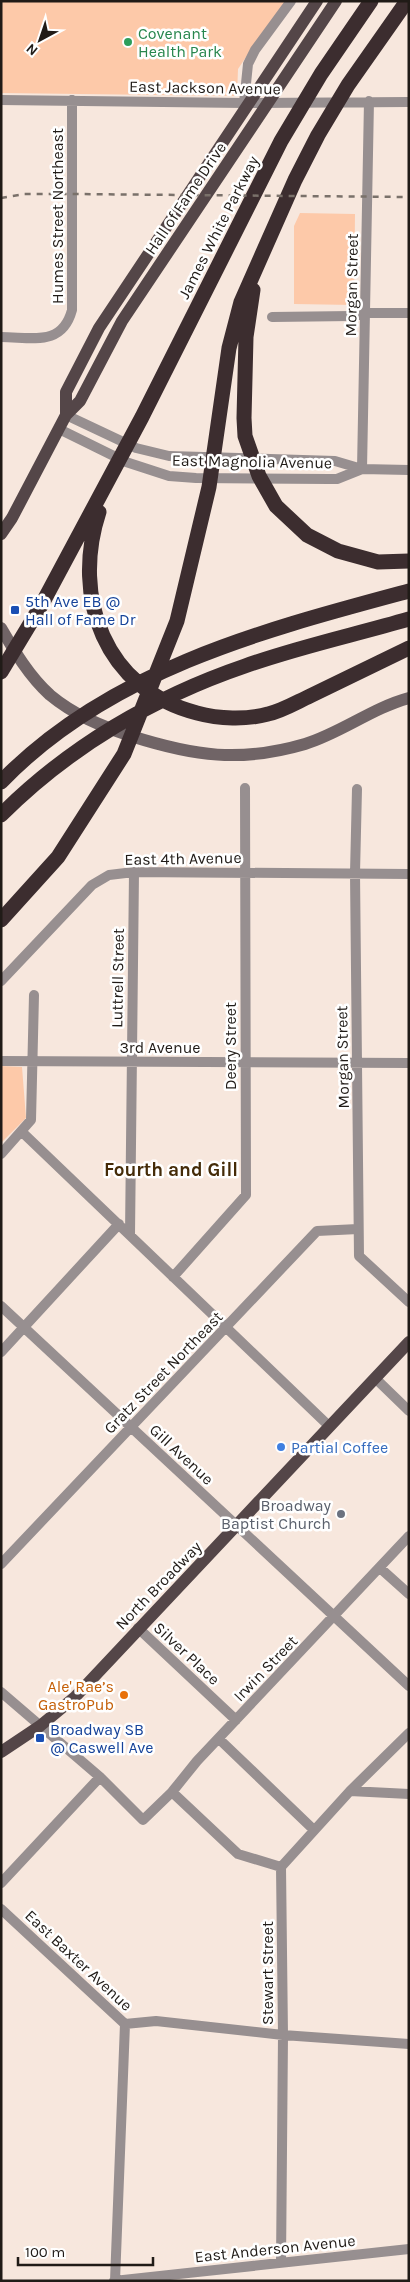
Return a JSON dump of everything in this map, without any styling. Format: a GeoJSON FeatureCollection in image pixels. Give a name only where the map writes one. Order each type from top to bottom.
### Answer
{"type":"FeatureCollection","features":[{"type":"Feature","properties":{"kind":"highway","name":"James White Parkway"},"geometry":{"type":"LineString","coordinates":[[110,477],[282,141],[321,74],[371,1]]}},
{"type":"Feature","properties":{"kind":"highway"},"geometry":{"type":"LineString","coordinates":[[1,920],[58,858],[124,754],[177,621],[209,487],[224,373],[235,320],[241,302],[257,269],[270,234],[318,135],[348,85],[407,1]]}},
{"type":"Feature","properties":{"kind":"highway"},"geometry":{"type":"LineString","coordinates":[[376,47],[409,15]]}},
{"type":"Feature","properties":{"kind":"highway"},"geometry":{"type":"LineString","coordinates":[[257,269],[246,337],[244,418],[245,436],[260,476],[276,506],[307,535],[338,552],[378,562],[409,561]]}},
{"type":"Feature","properties":{"kind":"highway"},"geometry":{"type":"LineString","coordinates":[[1,672],[42,604],[110,477]]}},
{"type":"Feature","properties":{"kind":"highway"},"geometry":{"type":"LineString","coordinates":[[110,477],[93,530],[89,569],[98,628],[110,652],[128,676],[152,695],[176,708],[210,716],[238,718],[269,714],[409,648]]}},
{"type":"Feature","properties":{"kind":"highway"},"geometry":{"type":"LineString","coordinates":[[1,782],[51,738],[122,691],[181,662],[224,646],[409,591]]}},
{"type":"Feature","properties":{"kind":"highway"},"geometry":{"type":"LineString","coordinates":[[1,815],[44,777],[78,751],[151,706],[246,665],[409,620]]}},
{"type":"Feature","properties":{"kind":"main road","name":"Hall of Fame Drive"},"geometry":{"type":"LineString","coordinates":[[66,415],[66,392],[108,313],[317,1]]}},
{"type":"Feature","properties":{"kind":"main road","name":"Hall of Fame Drive"},"geometry":{"type":"LineString","coordinates":[[1,534],[12,518],[66,415],[80,400],[122,321],[336,1]]}},
{"type":"Feature","properties":{"kind":"main road"},"geometry":{"type":"LineString","coordinates":[[1,628],[20,660],[44,689],[68,708],[102,726],[168,748],[213,756],[257,755],[317,740],[374,710],[409,698]]}},
{"type":"Feature","properties":{"kind":"main road","name":"North Broadway"},"geometry":{"type":"LineString","coordinates":[[1,1752],[40,1726],[75,1697],[138,1628],[238,1526],[409,1342]]}},
{"type":"Feature","properties":{"kind":"street"},"geometry":{"type":"LineString","coordinates":[[244,103],[248,64],[255,50],[290,1]]}},
{"type":"Feature","properties":{"kind":"street","name":"East Jackson Avenue"},"geometry":{"type":"LineString","coordinates":[[1,100],[244,103],[409,102]]}},
{"type":"Feature","properties":{"kind":"street","name":"Humes Street Northeast"},"geometry":{"type":"LineString","coordinates":[[1,337],[49,337],[64,330],[72,310],[72,100]]}},
{"type":"Feature","properties":{"kind":"street","name":"Morgan Street"},"geometry":{"type":"LineString","coordinates":[[362,469],[369,101]]}},
{"type":"Feature","properties":{"kind":"street"},"geometry":{"type":"LineString","coordinates":[[272,317],[409,313]]}},
{"type":"Feature","properties":{"kind":"street","name":"East Magnolia Avenue"},"geometry":{"type":"LineString","coordinates":[[66,415],[136,448],[169,456],[335,461],[362,469],[409,470]]}},
{"type":"Feature","properties":{"kind":"street","name":"East Magnolia Avenue"},"geometry":{"type":"LineString","coordinates":[[59,429],[126,462],[169,476],[329,480],[337,479],[362,469]]}},
{"type":"Feature","properties":{"kind":"street","name":"Deery Street"},"geometry":{"type":"LineString","coordinates":[[173,1277],[246,1196],[245,788]]}},
{"type":"Feature","properties":{"kind":"street","name":"Morgan Street"},"geometry":{"type":"LineString","coordinates":[[357,789],[355,873],[359,1256],[409,1302]]}},
{"type":"Feature","properties":{"kind":"street","name":"East 4th Avenue"},"geometry":{"type":"LineString","coordinates":[[1,981],[92,885],[110,875],[134,872],[409,874]]}},
{"type":"Feature","properties":{"kind":"street","name":"Luttrell Street"},"geometry":{"type":"LineString","coordinates":[[130,1235],[134,872]]}},
{"type":"Feature","properties":{"kind":"street"},"geometry":{"type":"LineString","coordinates":[[1,1154],[31,1120],[34,995]]}},
{"type":"Feature","properties":{"kind":"street","name":"3rd Avenue"},"geometry":{"type":"LineString","coordinates":[[1,1061],[409,1063]]}},
{"type":"Feature","properties":{"kind":"street"},"geometry":{"type":"LineString","coordinates":[[22,1132],[329,1426]]}},
{"type":"Feature","properties":{"kind":"street"},"geometry":{"type":"LineString","coordinates":[[1,1352],[119,1224]]}},
{"type":"Feature","properties":{"kind":"street","name":"Gratz Street Northeast"},"geometry":{"type":"LineString","coordinates":[[1,1564],[317,1230],[358,1229]]}},
{"type":"Feature","properties":{"kind":"street","name":"Gill Avenue"},"geometry":{"type":"LineString","coordinates":[[1,1306],[409,1686]]}},
{"type":"Feature","properties":{"kind":"street"},"geometry":{"type":"LineString","coordinates":[[375,1378],[409,1411]]}},
{"type":"Feature","properties":{"kind":"street","name":"Irwin Street"},"geometry":{"type":"LineString","coordinates":[[100,1777],[143,1820],[172,1792],[197,1761],[409,1536]]}},
{"type":"Feature","properties":{"kind":"street"},"geometry":{"type":"LineString","coordinates":[[380,1568],[409,1594]]}},
{"type":"Feature","properties":{"kind":"street","name":"Silver Place"},"geometry":{"type":"LineString","coordinates":[[138,1628],[236,1720]]}},
{"type":"Feature","properties":{"kind":"street"},"geometry":{"type":"LineString","coordinates":[[1,1692],[100,1777],[1,1883]]}},
{"type":"Feature","properties":{"kind":"street"},"geometry":{"type":"LineString","coordinates":[[172,1792],[238,1854],[282,1867],[350,1791],[409,1733]]}},
{"type":"Feature","properties":{"kind":"street"},"geometry":{"type":"LineString","coordinates":[[218,1739],[314,1830]]}},
{"type":"Feature","properties":{"kind":"street"},"geometry":{"type":"LineString","coordinates":[[350,1791],[409,1794]]}},
{"type":"Feature","properties":{"kind":"street","name":"Stewart Street"},"geometry":{"type":"LineString","coordinates":[[281,2262],[282,1867]]}},
{"type":"Feature","properties":{"kind":"street","name":"East Baxter Avenue"},"geometry":{"type":"LineString","coordinates":[[1,1908],[125,2024],[156,2021],[283,2035],[409,2044]]}},
{"type":"Feature","properties":{"kind":"street"},"geometry":{"type":"LineString","coordinates":[[114,2281],[125,2024]]}},
{"type":"Feature","properties":{"kind":"street","name":"East Anderson Avenue"},"geometry":{"type":"LineString","coordinates":[[114,2281],[409,2249]]}},
{"type":"Feature","properties":{"kind":"shaded area","name":"Covenant Health Park"},"geometry":{"type":"Polygon","coordinates":[[[1,1],[286,1],[238,69],[237,96],[1,93],[1,1]]]}},
{"type":"Feature","properties":{"kind":"shaded area"},"geometry":{"type":"Polygon","coordinates":[[[300,213],[355,214],[354,305],[294,304],[294,226],[300,213]]]}},
{"type":"Feature","properties":{"kind":"shaded area"},"geometry":{"type":"Polygon","coordinates":[[[1,1066],[22,1067],[26,1118],[1,1143],[1,1066]]]}},
{"type":"Feature","properties":{"kind":"railway"},"geometry":{"type":"LineString","coordinates":[[1,198],[24,194],[409,197]]}},
{"type":"Feature","properties":{"kind":"place","name":"Covenant Health Park"},"geometry":{"type":"Point","coordinates":[128,42]}},
{"type":"Feature","properties":{"kind":"place","name":"5th Ave EB @ Hall of Fame Dr"},"geometry":{"type":"Point","coordinates":[15,610]}},
{"type":"Feature","properties":{"kind":"place","name":"Partial Coffee"},"geometry":{"type":"Point","coordinates":[281,1447]}},
{"type":"Feature","properties":{"kind":"place","name":"Broadway Baptist Church"},"geometry":{"type":"Point","coordinates":[341,1514]}},
{"type":"Feature","properties":{"kind":"place","name":"Ale' Rae’s GastroPub"},"geometry":{"type":"Point","coordinates":[124,1695]}},
{"type":"Feature","properties":{"kind":"place","name":"Broadway SB @ Caswell Ave"},"geometry":{"type":"Point","coordinates":[40,1738]}},
{"type":"Feature","properties":{"kind":"district","name":"Fourth and Gill"},"geometry":{"type":"Point","coordinates":[171,1169]}}]}
